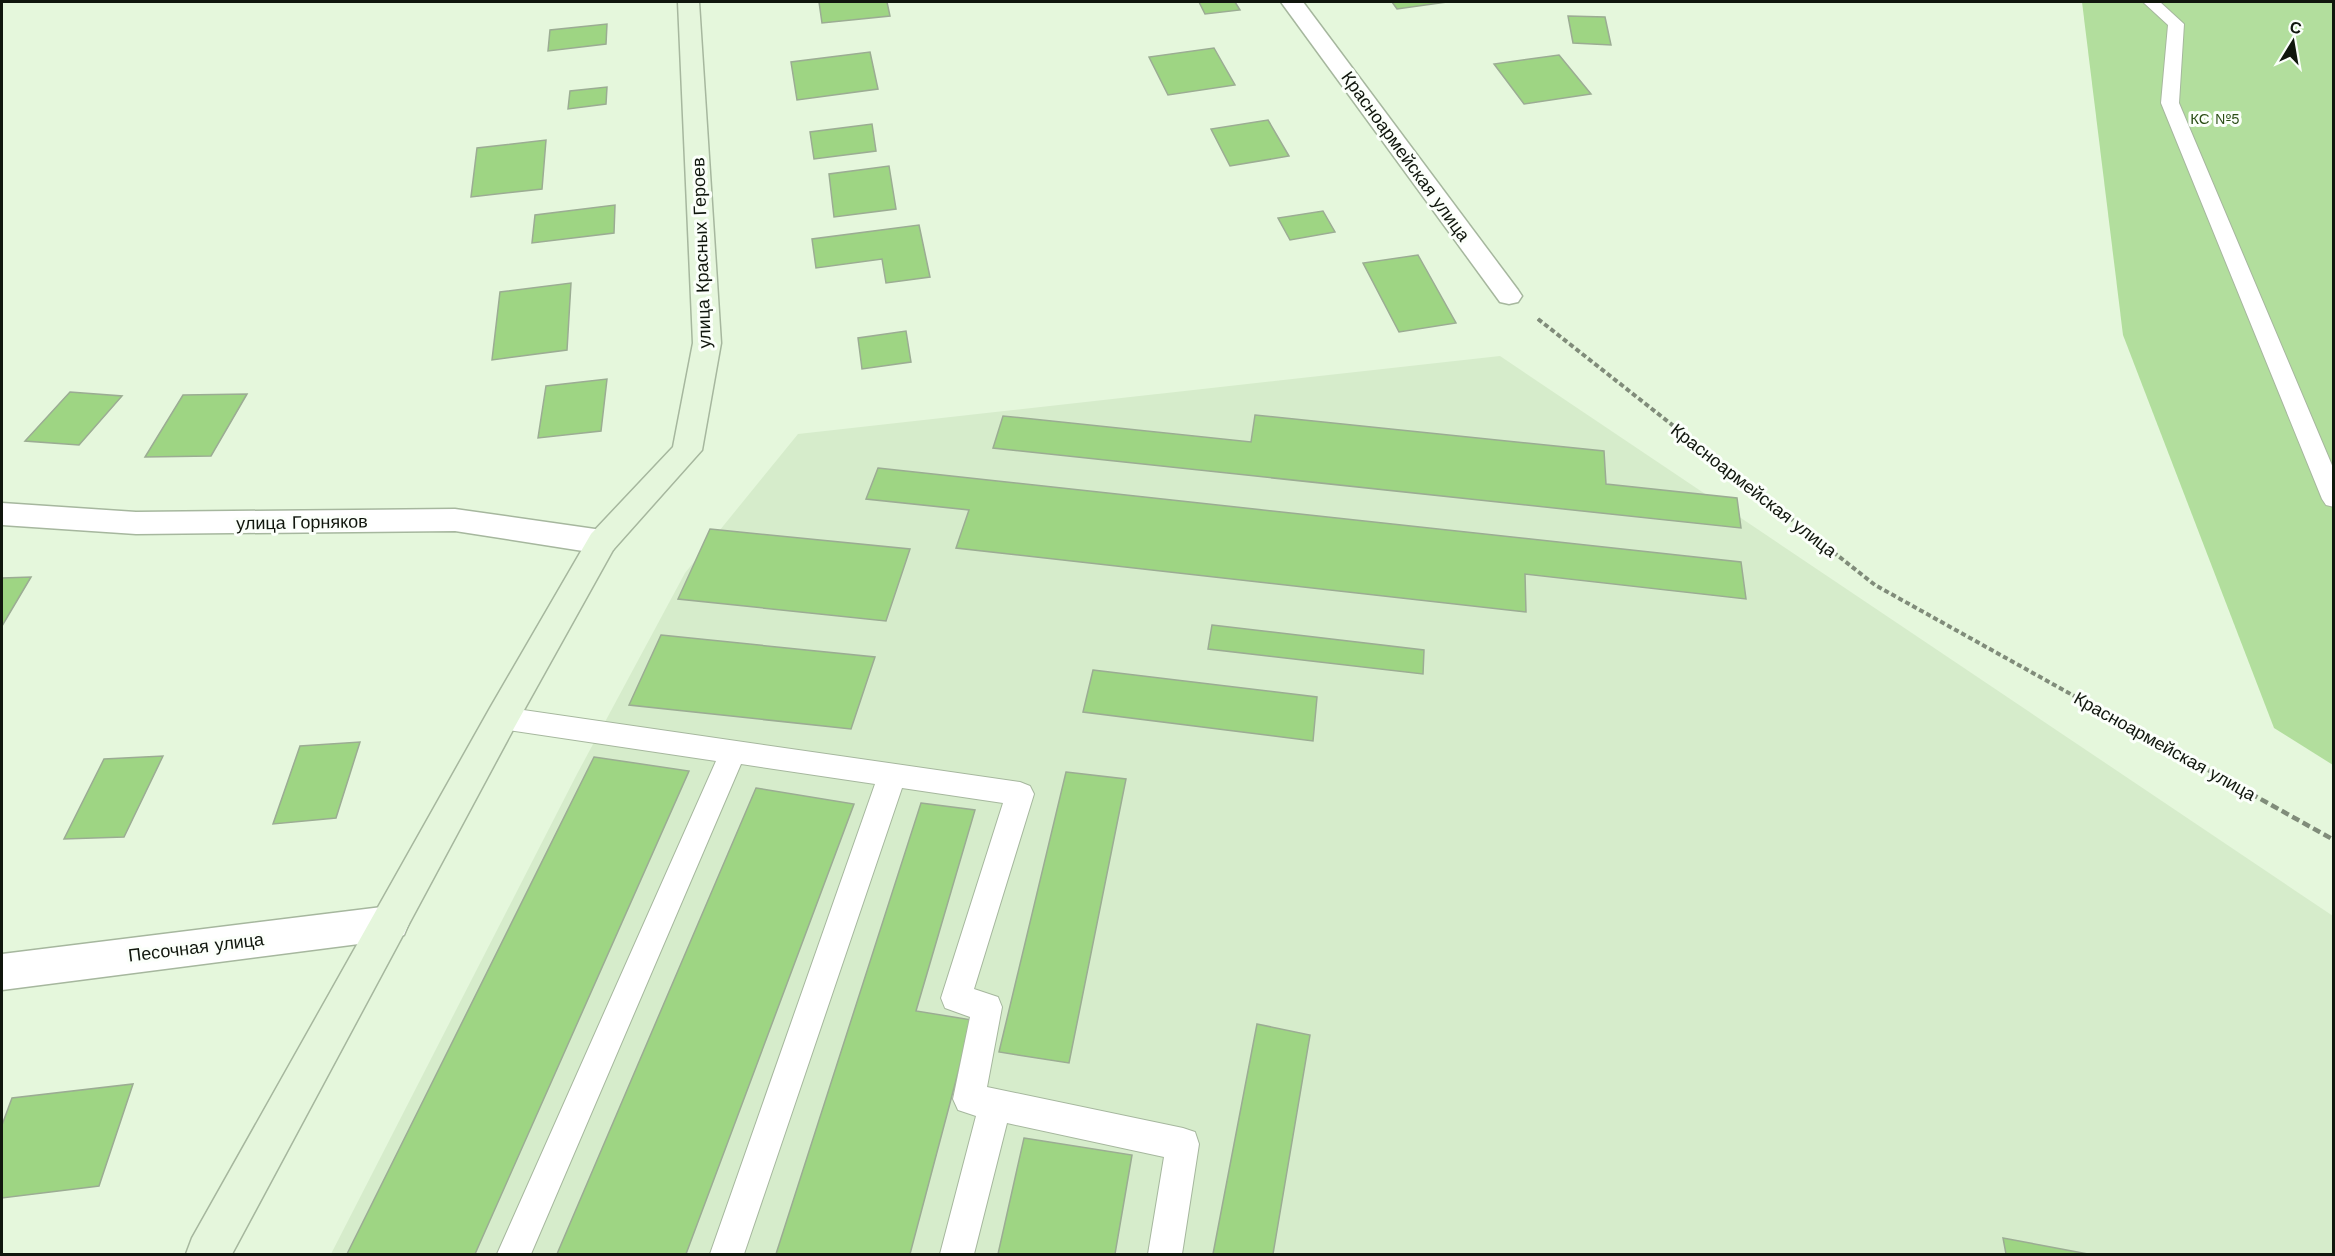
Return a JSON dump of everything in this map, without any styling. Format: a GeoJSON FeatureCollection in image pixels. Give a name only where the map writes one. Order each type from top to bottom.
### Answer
{"type":"FeatureCollection","features":[{"type":"Feature","properties":{"kind":"main road","name":"улица Красных Героев"},"geometry":{"type":"LineString","coordinates":[[208,1254],[502,718],[602,542],[687,450],[708,343],[688,2]]}},
{"type":"Feature","properties":{"kind":"street","name":"Красноармейская улица"},"geometry":{"type":"LineString","coordinates":[[1292,2],[1509,296]]}},
{"type":"Feature","properties":{"kind":"street","name":"улица Горняков"},"geometry":{"type":"LineString","coordinates":[[2,514],[136,523],[455,520],[602,542]]}},
{"type":"Feature","properties":{"kind":"street","name":"Песочная улица"},"geometry":{"type":"LineString","coordinates":[[2,972],[390,922]]}},
{"type":"Feature","properties":{"kind":"lane"},"geometry":{"type":"LineString","coordinates":[[2151,2],[2176,24],[2170,103],[2334,499]]}},
{"type":"Feature","properties":{"kind":"lane"},"geometry":{"type":"LineString","coordinates":[[502,718],[1020,794],[956,998],[987,1007],[969,1099],[1183,1144],[1165,1254]]}},
{"type":"Feature","properties":{"kind":"lane"},"geometry":{"type":"LineString","coordinates":[[514,1254],[733,752]]}},
{"type":"Feature","properties":{"kind":"lane"},"geometry":{"type":"LineString","coordinates":[[727,1254],[892,776]]}},
{"type":"Feature","properties":{"kind":"lane"},"geometry":{"type":"LineString","coordinates":[[957,1254],[995,1104]]}},
{"type":"Feature","properties":{"kind":"path","name":"Красноармейская улица"},"geometry":{"type":"LineString","coordinates":[[1509,296],[1875,585],[2334,840]]}},
{"type":"Feature","properties":{"kind":"shaded area"},"geometry":{"type":"Polygon","coordinates":[[[1500,356],[2333,916],[2333,1254],[331,1254],[577,774],[685,573],[798,434],[1500,356]]]}},
{"type":"Feature","properties":{"kind":"green space","name":"КС №5"},"geometry":{"type":"Polygon","coordinates":[[[2082,2],[2333,2],[2333,765],[2274,728],[2123,335],[2082,2]]]}},
{"type":"Feature","properties":{"kind":"building"},"geometry":{"type":"Polygon","coordinates":[[[819,2],[887,2],[890,16],[822,23],[819,2]]]}},
{"type":"Feature","properties":{"kind":"building"},"geometry":{"type":"Polygon","coordinates":[[[1199,2],[1235,2],[1240,10],[1205,14],[1199,2]]]}},
{"type":"Feature","properties":{"kind":"building"},"geometry":{"type":"Polygon","coordinates":[[[1392,2],[1447,2],[1397,9],[1392,2]]]}},
{"type":"Feature","properties":{"kind":"building"},"geometry":{"type":"Polygon","coordinates":[[[1568,16],[1605,17],[1611,45],[1573,43],[1568,16]]]}},
{"type":"Feature","properties":{"kind":"building"},"geometry":{"type":"Polygon","coordinates":[[[607,24],[606,44],[548,51],[550,30],[607,24]]]}},
{"type":"Feature","properties":{"kind":"building"},"geometry":{"type":"Polygon","coordinates":[[[1214,48],[1235,85],[1168,95],[1149,57],[1214,48]]]}},
{"type":"Feature","properties":{"kind":"building"},"geometry":{"type":"Polygon","coordinates":[[[870,52],[878,89],[797,100],[791,62],[870,52]]]}},
{"type":"Feature","properties":{"kind":"building"},"geometry":{"type":"Polygon","coordinates":[[[1559,55],[1591,94],[1524,104],[1494,64],[1559,55]]]}},
{"type":"Feature","properties":{"kind":"building"},"geometry":{"type":"Polygon","coordinates":[[[607,87],[606,104],[568,109],[570,91],[607,87]]]}},
{"type":"Feature","properties":{"kind":"building"},"geometry":{"type":"Polygon","coordinates":[[[1268,120],[1289,156],[1230,166],[1211,129],[1268,120]]]}},
{"type":"Feature","properties":{"kind":"building"},"geometry":{"type":"Polygon","coordinates":[[[872,124],[876,151],[814,159],[810,132],[872,124]]]}},
{"type":"Feature","properties":{"kind":"building"},"geometry":{"type":"Polygon","coordinates":[[[546,140],[542,189],[471,197],[477,148],[546,140]]]}},
{"type":"Feature","properties":{"kind":"building"},"geometry":{"type":"Polygon","coordinates":[[[889,166],[896,209],[834,217],[829,174],[889,166]]]}},
{"type":"Feature","properties":{"kind":"building"},"geometry":{"type":"Polygon","coordinates":[[[615,205],[614,233],[532,243],[535,215],[615,205]]]}},
{"type":"Feature","properties":{"kind":"building"},"geometry":{"type":"Polygon","coordinates":[[[1323,211],[1335,232],[1290,240],[1278,218],[1323,211]]]}},
{"type":"Feature","properties":{"kind":"building"},"geometry":{"type":"Polygon","coordinates":[[[919,225],[930,277],[886,283],[882,259],[816,268],[812,239],[919,225]]]}},
{"type":"Feature","properties":{"kind":"building"},"geometry":{"type":"Polygon","coordinates":[[[1418,255],[1456,323],[1399,332],[1363,263],[1418,255]]]}},
{"type":"Feature","properties":{"kind":"building"},"geometry":{"type":"Polygon","coordinates":[[[571,283],[567,350],[492,360],[500,292],[571,283]]]}},
{"type":"Feature","properties":{"kind":"building"},"geometry":{"type":"Polygon","coordinates":[[[906,331],[911,362],[862,369],[858,338],[906,331]]]}},
{"type":"Feature","properties":{"kind":"building"},"geometry":{"type":"Polygon","coordinates":[[[607,379],[601,431],[538,438],[546,386],[607,379]]]}},
{"type":"Feature","properties":{"kind":"building"},"geometry":{"type":"Polygon","coordinates":[[[70,392],[122,396],[79,445],[25,441],[70,392]]]}},
{"type":"Feature","properties":{"kind":"building"},"geometry":{"type":"Polygon","coordinates":[[[247,394],[211,456],[145,457],[183,395],[247,394]]]}},
{"type":"Feature","properties":{"kind":"building"},"geometry":{"type":"Polygon","coordinates":[[[1255,415],[1604,451],[1606,484],[1737,498],[1741,528],[993,448],[1003,416],[1251,442],[1255,415]]]}},
{"type":"Feature","properties":{"kind":"building"},"geometry":{"type":"Polygon","coordinates":[[[878,468],[1741,562],[1746,599],[1525,574],[1526,612],[956,548],[969,510],[866,499],[878,468]]]}},
{"type":"Feature","properties":{"kind":"building"},"geometry":{"type":"Polygon","coordinates":[[[710,529],[910,549],[886,621],[678,599],[710,529]]]}},
{"type":"Feature","properties":{"kind":"building"},"geometry":{"type":"Polygon","coordinates":[[[31,577],[2,626],[2,578],[31,577]]]}},
{"type":"Feature","properties":{"kind":"building"},"geometry":{"type":"Polygon","coordinates":[[[1212,625],[1424,650],[1423,674],[1208,649],[1212,625]]]}},
{"type":"Feature","properties":{"kind":"building"},"geometry":{"type":"Polygon","coordinates":[[[661,635],[875,657],[851,729],[629,705],[661,635]]]}},
{"type":"Feature","properties":{"kind":"building"},"geometry":{"type":"Polygon","coordinates":[[[1093,670],[1317,697],[1313,741],[1083,712],[1093,670]]]}},
{"type":"Feature","properties":{"kind":"building"},"geometry":{"type":"Polygon","coordinates":[[[360,742],[336,818],[273,824],[300,746],[360,742]]]}},
{"type":"Feature","properties":{"kind":"building"},"geometry":{"type":"Polygon","coordinates":[[[163,756],[124,837],[64,839],[104,759],[163,756]]]}},
{"type":"Feature","properties":{"kind":"building"},"geometry":{"type":"Polygon","coordinates":[[[594,757],[689,771],[475,1254],[347,1254],[594,757]]]}},
{"type":"Feature","properties":{"kind":"building"},"geometry":{"type":"Polygon","coordinates":[[[1066,772],[1126,779],[1069,1063],[999,1052],[1066,772]]]}},
{"type":"Feature","properties":{"kind":"building"},"geometry":{"type":"Polygon","coordinates":[[[756,788],[854,804],[686,1254],[557,1254],[756,788]]]}},
{"type":"Feature","properties":{"kind":"building"},"geometry":{"type":"Polygon","coordinates":[[[921,803],[975,810],[916,1011],[972,1020],[910,1254],[776,1254],[921,803]]]}},
{"type":"Feature","properties":{"kind":"building"},"geometry":{"type":"Polygon","coordinates":[[[1257,1024],[1310,1035],[1273,1254],[1213,1254],[1257,1024]]]}},
{"type":"Feature","properties":{"kind":"building"},"geometry":{"type":"Polygon","coordinates":[[[133,1084],[99,1186],[2,1198],[2,1125],[12,1098],[133,1084]]]}},
{"type":"Feature","properties":{"kind":"building"},"geometry":{"type":"Polygon","coordinates":[[[1024,1138],[1132,1155],[1115,1254],[998,1254],[1024,1138]]]}},
{"type":"Feature","properties":{"kind":"building"},"geometry":{"type":"Polygon","coordinates":[[[2003,1238],[2088,1254],[2006,1254],[2003,1238]]]}}]}
